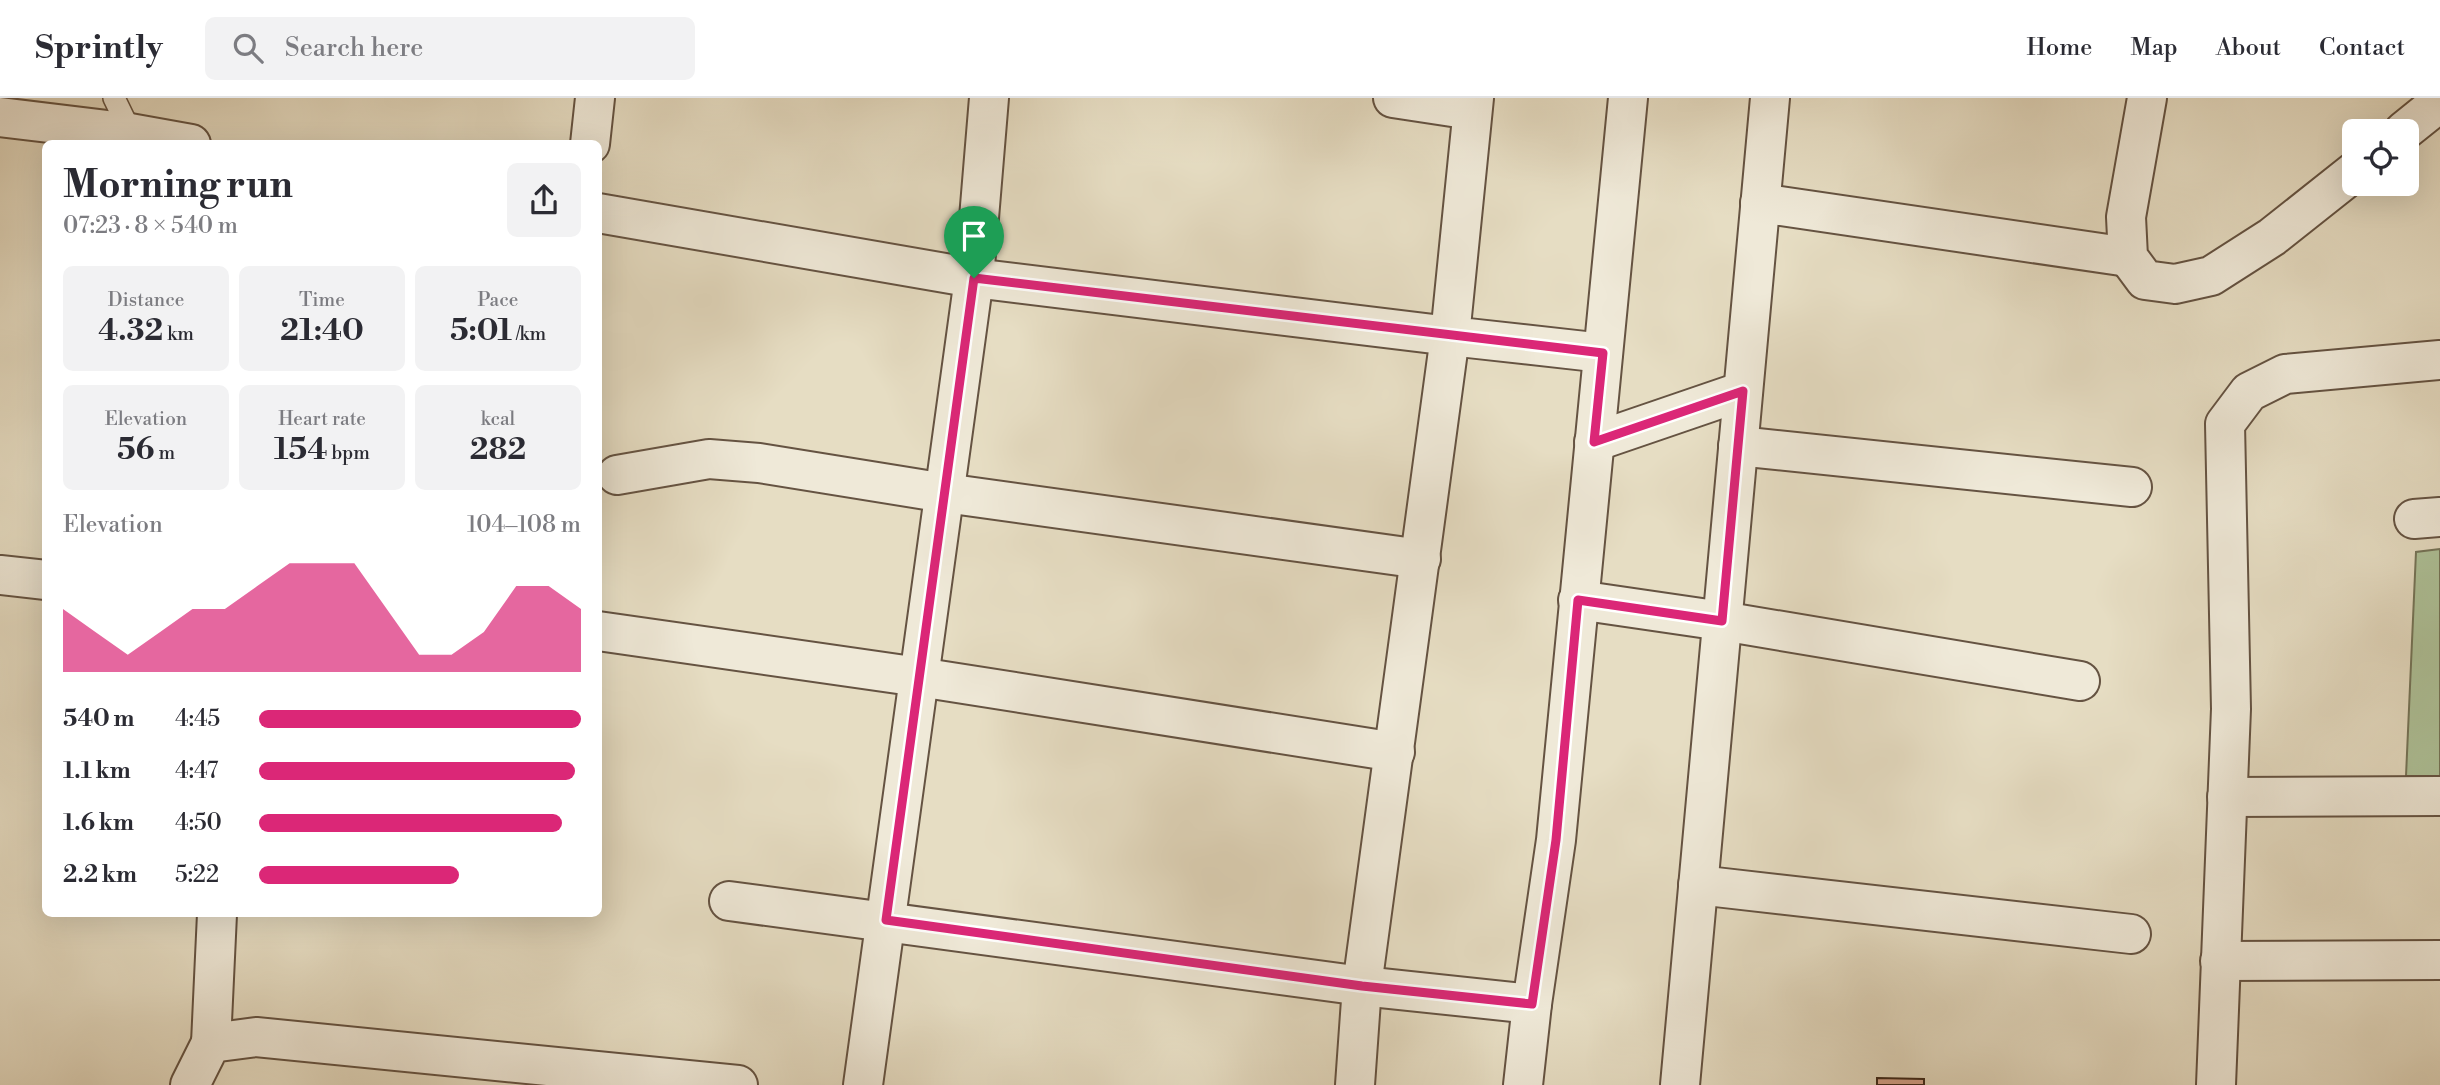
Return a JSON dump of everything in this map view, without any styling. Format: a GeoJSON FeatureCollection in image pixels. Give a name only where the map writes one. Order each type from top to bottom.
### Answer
{"type":"FeatureCollection","features":[{"type":"Feature","properties":{"kind":"street"},"geometry":{"type":"LineString","coordinates":[[591,140],[596,98]]}},
{"type":"Feature","properties":{"kind":"street"},"geometry":{"type":"LineString","coordinates":[[863,1085],[974,278],[989,98]]}},
{"type":"Feature","properties":{"kind":"street"},"geometry":{"type":"LineString","coordinates":[[1355,1085],[1362,986],[1450,335],[1473,104],[1393,98]]}},
{"type":"Feature","properties":{"kind":"street"},"geometry":{"type":"LineString","coordinates":[[1523,1085],[1556,840],[1628,98]]}},
{"type":"Feature","properties":{"kind":"street"},"geometry":{"type":"LineString","coordinates":[[1681,1085],[1770,98]]}},
{"type":"Feature","properties":{"kind":"street"},"geometry":{"type":"LineString","coordinates":[[2147,98],[2126,217],[2128,257],[2145,280],[2175,284],[2211,276],[2272,237],[2342,182]]}},
{"type":"Feature","properties":{"kind":"street"},"geometry":{"type":"LineString","coordinates":[[2419,119],[2440,103]]}},
{"type":"Feature","properties":{"kind":"street"},"geometry":{"type":"LineString","coordinates":[[0,117],[169,140]]}},
{"type":"Feature","properties":{"kind":"street"},"geometry":{"type":"LineString","coordinates":[[1760,203],[2128,257]]}},
{"type":"Feature","properties":{"kind":"street"},"geometry":{"type":"LineString","coordinates":[[602,215],[974,278],[1603,353]]}},
{"type":"Feature","properties":{"kind":"street"},"geometry":{"type":"LineString","coordinates":[[2216,1085],[2231,709],[2225,424],[2249,392],[2285,374],[2440,360]]}},
{"type":"Feature","properties":{"kind":"street"},"geometry":{"type":"LineString","coordinates":[[1594,442],[1743,391]]}},
{"type":"Feature","properties":{"kind":"street"},"geometry":{"type":"LineString","coordinates":[[1738,446],[2132,487]]}},
{"type":"Feature","properties":{"kind":"street"},"geometry":{"type":"LineString","coordinates":[[617,475],[709,459],[759,463],[945,493],[1421,559]]}},
{"type":"Feature","properties":{"kind":"street"},"geometry":{"type":"LineString","coordinates":[[0,575],[42,580]]}},
{"type":"Feature","properties":{"kind":"street"},"geometry":{"type":"LineString","coordinates":[[1578,600],[1722,621],[2080,681]]}},
{"type":"Feature","properties":{"kind":"street"},"geometry":{"type":"LineString","coordinates":[[602,632],[919,677],[1395,752]]}},
{"type":"Feature","properties":{"kind":"street"},"geometry":{"type":"LineString","coordinates":[[2227,797],[2440,796]]}},
{"type":"Feature","properties":{"kind":"street"},"geometry":{"type":"LineString","coordinates":[[1698,885],[2131,934]]}},
{"type":"Feature","properties":{"kind":"street"},"geometry":{"type":"LineString","coordinates":[[729,901],[1362,986],[1532,1004]]}},
{"type":"Feature","properties":{"kind":"street"},"geometry":{"type":"LineString","coordinates":[[190,1085],[211,1043],[217,917]]}},
{"type":"Feature","properties":{"kind":"street"},"geometry":{"type":"LineString","coordinates":[[2220,961],[2440,960]]}},
{"type":"Feature","properties":{"kind":"street"},"geometry":{"type":"LineString","coordinates":[[211,1043],[256,1037],[738,1085]]}},
{"type":"Feature","properties":{"kind":"lane"},"geometry":{"type":"LineString","coordinates":[[114,98],[131,133]]}},
{"type":"Feature","properties":{"kind":"green space"},"geometry":{"type":"Polygon","coordinates":[[[2440,549],[2440,776],[2406,776],[2416,552],[2440,549]]]}},
{"type":"Feature","properties":{"kind":"building"},"geometry":{"type":"Polygon","coordinates":[[[1877,1078],[1924,1079],[1924,1085],[1877,1085],[1877,1078]]]}},
{"type":"Feature","properties":{"kind":"route"},"geometry":{"type":"LineString","coordinates":[[974,278],[1603,353],[1594,442],[1743,391],[1722,621],[1578,600],[1556,840],[1532,1004],[1362,986],[886,920],[974,278]]}}]}
